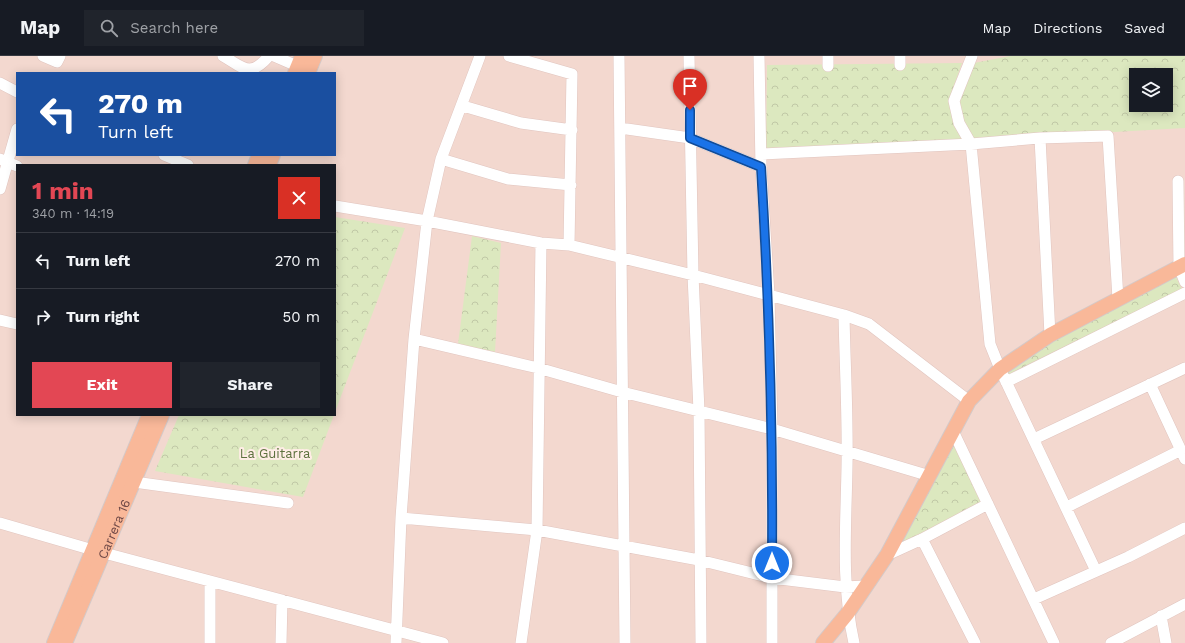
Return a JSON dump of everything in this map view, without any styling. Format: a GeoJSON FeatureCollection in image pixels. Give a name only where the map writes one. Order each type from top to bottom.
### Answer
{"type":"FeatureCollection","features":[{"type":"Feature","properties":{"kind":"main road"},"geometry":{"type":"LineString","coordinates":[[302,68],[315,56]]}},
{"type":"Feature","properties":{"kind":"main road"},"geometry":{"type":"LineString","coordinates":[[823,643],[847,614],[887,554],[970,402],[1000,369],[1050,336],[1182,265]]}},
{"type":"Feature","properties":{"kind":"main road","name":"Carrera 16"},"geometry":{"type":"LineString","coordinates":[[65,643],[149,416]]}},
{"type":"Feature","properties":{"kind":"main road","name":"Carrera 16"},"geometry":{"type":"LineString","coordinates":[[54,643],[134,482],[162,416]]}},
{"type":"Feature","properties":{"kind":"street"},"geometry":{"type":"LineString","coordinates":[[43,56],[57,62],[60,56]]}},
{"type":"Feature","properties":{"kind":"street"},"geometry":{"type":"LineString","coordinates":[[223,56],[246,69],[254,70],[269,56]]}},
{"type":"Feature","properties":{"kind":"street"},"geometry":{"type":"LineString","coordinates":[[274,56],[302,68]]}},
{"type":"Feature","properties":{"kind":"street"},"geometry":{"type":"LineString","coordinates":[[396,643],[401,518],[414,339],[427,220],[441,159],[463,106],[480,56]]}},
{"type":"Feature","properties":{"kind":"street"},"geometry":{"type":"LineString","coordinates":[[509,56],[572,74],[570,245]]}},
{"type":"Feature","properties":{"kind":"street"},"geometry":{"type":"LineString","coordinates":[[619,56],[625,643]]}},
{"type":"Feature","properties":{"kind":"street"},"geometry":{"type":"LineString","coordinates":[[689,56],[693,275],[699,411],[699,560],[701,643]]}},
{"type":"Feature","properties":{"kind":"street"},"geometry":{"type":"LineString","coordinates":[[759,56],[761,167],[769,294],[772,430],[772,643]]}},
{"type":"Feature","properties":{"kind":"street"},"geometry":{"type":"LineString","coordinates":[[972,56],[954,101],[959,124],[971,144],[990,344],[1006,382],[1067,507],[1096,571]]}},
{"type":"Feature","properties":{"kind":"street"},"geometry":{"type":"LineString","coordinates":[[0,82],[16,91]]}},
{"type":"Feature","properties":{"kind":"street"},"geometry":{"type":"LineString","coordinates":[[463,106],[521,123],[572,130]]}},
{"type":"Feature","properties":{"kind":"street"},"geometry":{"type":"LineString","coordinates":[[620,128],[690,138],[761,167]]}},
{"type":"Feature","properties":{"kind":"street"},"geometry":{"type":"LineString","coordinates":[[0,189],[9,162],[16,133]]}},
{"type":"Feature","properties":{"kind":"street"},"geometry":{"type":"LineString","coordinates":[[761,154],[971,144],[1040,138],[1108,136],[1118,299]]}},
{"type":"Feature","properties":{"kind":"street"},"geometry":{"type":"LineString","coordinates":[[1040,138],[1050,336]]}},
{"type":"Feature","properties":{"kind":"street"},"geometry":{"type":"LineString","coordinates":[[166,156],[186,164]]}},
{"type":"Feature","properties":{"kind":"street"},"geometry":{"type":"LineString","coordinates":[[441,159],[508,179],[571,185]]}},
{"type":"Feature","properties":{"kind":"street"},"geometry":{"type":"LineString","coordinates":[[1178,181],[1182,265],[1185,282]]}},
{"type":"Feature","properties":{"kind":"street"},"geometry":{"type":"LineString","coordinates":[[336,206],[427,220],[541,243],[570,245],[769,294],[844,315],[868,324],[970,402]]}},
{"type":"Feature","properties":{"kind":"street"},"geometry":{"type":"LineString","coordinates":[[521,643],[537,530],[538,368],[541,243]]}},
{"type":"Feature","properties":{"kind":"street"},"geometry":{"type":"LineString","coordinates":[[1006,382],[1185,293]]}},
{"type":"Feature","properties":{"kind":"street"},"geometry":{"type":"LineString","coordinates":[[844,315],[847,450],[845,587],[847,614],[854,643]]}},
{"type":"Feature","properties":{"kind":"street"},"geometry":{"type":"LineString","coordinates":[[0,320],[16,324]]}},
{"type":"Feature","properties":{"kind":"street"},"geometry":{"type":"LineString","coordinates":[[414,339],[538,368],[622,392],[772,430],[847,450],[930,476]]}},
{"type":"Feature","properties":{"kind":"street"},"geometry":{"type":"LineString","coordinates":[[1034,439],[1185,368]]}},
{"type":"Feature","properties":{"kind":"street"},"geometry":{"type":"LineString","coordinates":[[1067,507],[1183,455],[1150,384]]}},
{"type":"Feature","properties":{"kind":"street"},"geometry":{"type":"LineString","coordinates":[[954,433],[1054,643]]}},
{"type":"Feature","properties":{"kind":"street"},"geometry":{"type":"LineString","coordinates":[[134,482],[288,503]]}},
{"type":"Feature","properties":{"kind":"street"},"geometry":{"type":"LineString","coordinates":[[887,554],[922,539],[988,504]]}},
{"type":"Feature","properties":{"kind":"street"},"geometry":{"type":"LineString","coordinates":[[401,518],[537,530],[699,560],[772,578],[845,587],[865,586]]}},
{"type":"Feature","properties":{"kind":"street"},"geometry":{"type":"LineString","coordinates":[[0,522],[99,551],[443,643]]}},
{"type":"Feature","properties":{"kind":"street"},"geometry":{"type":"LineString","coordinates":[[1034,599],[1185,528]]}},
{"type":"Feature","properties":{"kind":"street"},"geometry":{"type":"LineString","coordinates":[[922,539],[975,643]]}},
{"type":"Feature","properties":{"kind":"street"},"geometry":{"type":"LineString","coordinates":[[210,581],[210,643]]}},
{"type":"Feature","properties":{"kind":"street"},"geometry":{"type":"LineString","coordinates":[[281,643],[282,600]]}},
{"type":"Feature","properties":{"kind":"street"},"geometry":{"type":"LineString","coordinates":[[1111,643],[1185,604]]}},
{"type":"Feature","properties":{"kind":"street"},"geometry":{"type":"LineString","coordinates":[[1161,616],[1166,643]]}},
{"type":"Feature","properties":{"kind":"shaded area"},"geometry":{"type":"Polygon","coordinates":[[[0,56],[1185,56],[1185,643],[0,643],[0,56]]]}},
{"type":"Feature","properties":{"kind":"green space"},"geometry":{"type":"Polygon","coordinates":[[[1010,56],[1185,56],[1185,128],[974,140],[964,122],[959,102],[974,63],[1010,56]]]}},
{"type":"Feature","properties":{"kind":"green space"},"geometry":{"type":"Polygon","coordinates":[[[962,63],[950,102],[953,119],[963,141],[766,148],[767,65],[962,63]]]}},
{"type":"Feature","properties":{"kind":"green space"},"geometry":{"type":"Polygon","coordinates":[[[336,217],[405,228],[336,409],[336,217]]]}},
{"type":"Feature","properties":{"kind":"green space"},"geometry":{"type":"Polygon","coordinates":[[[472,236],[501,243],[495,352],[458,344],[472,236]]]}},
{"type":"Feature","properties":{"kind":"green space"},"geometry":{"type":"Polygon","coordinates":[[[1175,275],[1183,291],[1008,378],[1005,371],[1053,340],[1175,275]]]}},
{"type":"Feature","properties":{"kind":"green space","name":"La Guitarra"},"geometry":{"type":"Polygon","coordinates":[[[179,416],[334,416],[303,497],[155,471],[179,416]]]}},
{"type":"Feature","properties":{"kind":"green space"},"geometry":{"type":"Polygon","coordinates":[[[954,443],[982,502],[897,546],[954,443]]]}},
{"type":"Feature","properties":{"kind":"route"},"geometry":{"type":"LineString","coordinates":[[690,110],[690,138],[761,167],[769,294],[772,430],[772,563]]}}]}
